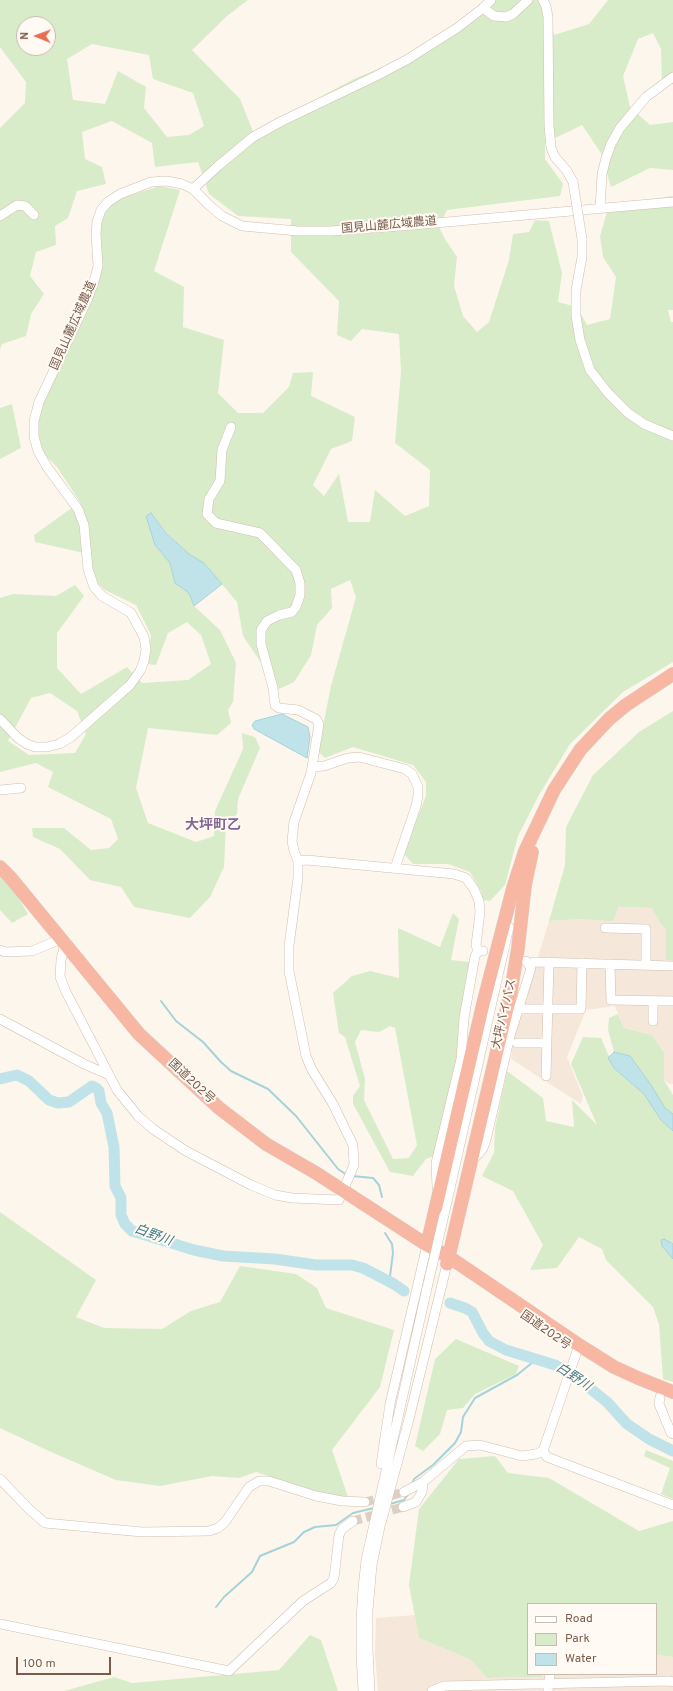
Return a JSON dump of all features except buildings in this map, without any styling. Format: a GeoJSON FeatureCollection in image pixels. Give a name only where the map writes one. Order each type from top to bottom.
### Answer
{"type":"FeatureCollection","features":[{"type":"Feature","properties":{"kind":"highway","name":"大坪バイパス"},"geometry":{"type":"LineString","coordinates":[[426,1245],[483,1004],[513,888],[525,851],[544,809],[567,768],[580,750],[609,719],[641,694],[673,674]]}},
{"type":"Feature","properties":{"kind":"highway","name":"大坪バイパス"},"geometry":{"type":"LineString","coordinates":[[448,1260],[515,969],[525,885],[533,848],[546,810],[567,768]]}},
{"type":"Feature","properties":{"kind":"highway","name":"国道202号"},"geometry":{"type":"LineString","coordinates":[[0,867],[10,877],[140,1034],[219,1108],[266,1144],[316,1174],[448,1260],[576,1355],[629,1382],[667,1398]]}},
{"type":"Feature","properties":{"kind":"highway","name":"国道202号"},"geometry":{"type":"LineString","coordinates":[[576,1355],[614,1367],[673,1392]]}},
{"type":"Feature","properties":{"kind":"street"},"geometry":{"type":"LineString","coordinates":[[193,189],[253,137],[282,120],[408,60],[457,28],[491,0]]}},
{"type":"Feature","properties":{"kind":"street"},"geometry":{"type":"LineString","coordinates":[[483,8],[494,16],[506,17],[513,14],[528,0]]}},
{"type":"Feature","properties":{"kind":"street"},"geometry":{"type":"LineString","coordinates":[[543,0],[548,17],[549,125],[551,148],[555,157],[567,171],[573,182],[582,239],[582,257],[576,290],[576,316],[580,340],[590,370],[608,393],[628,413],[644,424],[673,436]]}},
{"type":"Feature","properties":{"kind":"street"},"geometry":{"type":"LineString","coordinates":[[600,208],[602,174],[611,144],[620,128],[646,97],[673,77]]}},
{"type":"Feature","properties":{"kind":"street","name":"国見山麓広域農道"},"geometry":{"type":"LineString","coordinates":[[0,719],[18,738],[27,744],[35,747],[47,747],[59,744],[70,737],[130,685],[140,671],[144,661],[146,649],[144,637],[131,613],[102,596],[90,580],[84,525],[78,509],[47,467],[38,451],[34,437],[34,421],[39,402],[88,298],[95,278],[98,266],[96,234],[97,222],[101,210],[108,202],[120,194],[152,182],[166,181],[182,184],[193,189],[222,216],[242,226],[298,231],[346,230],[673,202]]}},
{"type":"Feature","properties":{"kind":"street"},"geometry":{"type":"LineString","coordinates":[[0,216],[17,205],[25,206],[34,215]]}},
{"type":"Feature","properties":{"kind":"street"},"geometry":{"type":"LineString","coordinates":[[0,950],[5,952],[32,951],[63,941],[60,977],[78,1015],[117,1090],[128,1105],[153,1129],[186,1151],[250,1185],[275,1195],[292,1198],[339,1200],[354,1165],[355,1157],[353,1145],[333,1104],[309,1063],[289,971],[289,946],[298,878],[298,861],[292,841],[294,822],[311,773],[319,724],[316,719],[298,710],[279,708],[275,705],[273,688],[261,644],[261,630],[267,622],[279,614],[292,612],[296,607],[300,595],[300,583],[296,570],[260,532],[216,523],[207,514],[209,500],[220,481],[222,450],[231,427]]}},
{"type":"Feature","properties":{"kind":"street"},"geometry":{"type":"LineString","coordinates":[[312,767],[324,766],[359,756],[405,769],[412,774],[418,787],[417,801],[394,868]]}},
{"type":"Feature","properties":{"kind":"street"},"geometry":{"type":"LineString","coordinates":[[0,790],[21,788]]}},
{"type":"Feature","properties":{"kind":"street"},"geometry":{"type":"LineString","coordinates":[[371,1535],[522,872],[544,809]]}},
{"type":"Feature","properties":{"kind":"street"},"geometry":{"type":"LineString","coordinates":[[298,861],[307,860],[454,874],[466,878],[474,889],[479,901],[480,912],[476,945],[480,951],[475,956],[464,1018],[461,1059],[436,1163],[437,1203]]}},
{"type":"Feature","properties":{"kind":"street"},"geometry":{"type":"LineString","coordinates":[[605,928],[646,929],[646,965]]}},
{"type":"Feature","properties":{"kind":"street"},"geometry":{"type":"LineString","coordinates":[[471,1161],[483,1148],[486,1140],[510,1036],[531,968],[528,962],[673,966]]}},
{"type":"Feature","properties":{"kind":"street"},"geometry":{"type":"LineString","coordinates":[[546,1076],[549,962]]}},
{"type":"Feature","properties":{"kind":"street"},"geometry":{"type":"LineString","coordinates":[[519,1009],[581,1009],[582,963]]}},
{"type":"Feature","properties":{"kind":"street"},"geometry":{"type":"LineString","coordinates":[[610,964],[611,1000],[673,1002]]}},
{"type":"Feature","properties":{"kind":"street"},"geometry":{"type":"LineString","coordinates":[[653,1001],[653,1021]]}},
{"type":"Feature","properties":{"kind":"street"},"geometry":{"type":"LineString","coordinates":[[0,1019],[84,1064],[109,1075]]}},
{"type":"Feature","properties":{"kind":"street"},"geometry":{"type":"LineString","coordinates":[[517,1043],[547,1043]]}},
{"type":"Feature","properties":{"kind":"street"},"geometry":{"type":"LineString","coordinates":[[363,1691],[361,1654],[363,1588],[390,1404],[426,1245]]}},
{"type":"Feature","properties":{"kind":"street"},"geometry":{"type":"LineString","coordinates":[[370,1691],[368,1610],[372,1565],[381,1523],[409,1419],[448,1260]]}},
{"type":"Feature","properties":{"kind":"street"},"geometry":{"type":"LineString","coordinates":[[404,1492],[423,1482],[466,1446],[480,1445],[522,1456],[536,1454],[543,1451],[576,1355]]}},
{"type":"Feature","properties":{"kind":"street"},"geometry":{"type":"LineString","coordinates":[[667,1398],[659,1404],[671,1433],[673,1434]]}},
{"type":"Feature","properties":{"kind":"street"},"geometry":{"type":"LineString","coordinates":[[543,1451],[547,1457],[673,1505]]}},
{"type":"Feature","properties":{"kind":"street"},"geometry":{"type":"LineString","coordinates":[[381,1523],[389,1454]]}},
{"type":"Feature","properties":{"kind":"street"},"geometry":{"type":"LineString","coordinates":[[0,1479],[45,1523],[142,1532],[209,1531],[218,1528],[224,1522],[249,1486],[259,1481],[269,1481],[342,1501],[365,1502]]}},
{"type":"Feature","properties":{"kind":"street"},"geometry":{"type":"LineString","coordinates":[[403,1507],[416,1502],[422,1492],[423,1482]]}},
{"type":"Feature","properties":{"kind":"street"},"geometry":{"type":"LineString","coordinates":[[0,1624],[229,1670],[303,1601],[331,1583],[334,1578],[340,1535],[342,1530],[353,1521]]}},
{"type":"Feature","properties":{"kind":"street"},"geometry":{"type":"LineString","coordinates":[[432,1691],[444,1688],[512,1688],[549,1683],[580,1687],[615,1686],[640,1678],[650,1681],[673,1682]]}},
{"type":"Feature","properties":{"kind":"street"},"geometry":{"type":"LineString","coordinates":[[650,1681],[650,1691]]}},
{"type":"Feature","properties":{"kind":"shaded area"},"geometry":{"type":"Polygon","coordinates":[[[618,907],[653,908],[659,921],[666,930],[666,960],[673,961],[673,1084],[669,1084],[664,1080],[664,1052],[652,1035],[624,1028],[615,1006],[586,1010],[567,1057],[583,1097],[581,1104],[511,1059],[514,1036],[549,921],[581,919],[618,907]]]}},
{"type":"Feature","properties":{"kind":"shaded area"},"geometry":{"type":"Polygon","coordinates":[[[415,1615],[419,1638],[471,1660],[487,1678],[541,1677],[542,1675],[657,1675],[657,1655],[673,1657],[673,1691],[378,1691],[375,1654],[376,1618],[415,1615]]]}},
{"type":"Feature","properties":{"kind":"green space"},"geometry":{"type":"Polygon","coordinates":[[[0,0],[248,0],[227,16],[192,50],[240,99],[256,139],[298,109],[354,79],[437,44],[477,18],[496,0],[546,0],[554,35],[589,24],[608,0],[673,0],[673,84],[662,87],[661,49],[653,33],[638,39],[623,76],[630,107],[650,125],[673,122],[673,170],[650,168],[611,187],[601,153],[582,125],[545,143],[545,159],[563,184],[560,196],[447,210],[439,227],[457,257],[454,286],[463,316],[477,332],[489,322],[509,260],[513,234],[529,232],[535,220],[549,221],[562,273],[558,302],[577,307],[587,325],[610,319],[616,277],[603,257],[600,236],[609,205],[673,196],[673,310],[668,310],[671,322],[673,322],[673,662],[623,692],[570,744],[539,795],[518,836],[505,885],[490,901],[483,900],[481,891],[470,872],[448,864],[413,864],[403,853],[426,796],[426,782],[413,765],[353,747],[325,758],[318,751],[331,686],[356,597],[350,580],[331,589],[332,608],[317,625],[311,655],[294,682],[279,689],[243,636],[237,602],[204,563],[189,554],[166,532],[151,513],[146,516],[155,545],[170,563],[175,583],[189,593],[194,606],[220,630],[236,663],[233,702],[228,710],[231,723],[217,735],[148,728],[136,788],[148,823],[196,842],[214,836],[215,811],[243,749],[242,733],[255,737],[260,748],[238,799],[237,814],[226,825],[224,867],[210,897],[190,918],[134,907],[121,887],[90,880],[60,849],[33,837],[32,828],[64,828],[91,850],[109,848],[118,839],[111,819],[48,787],[53,772],[36,763],[0,772],[0,598],[13,594],[56,596],[75,585],[84,596],[57,633],[57,668],[81,694],[127,667],[142,683],[188,680],[211,664],[201,635],[187,622],[168,633],[156,665],[147,664],[151,635],[136,605],[105,590],[85,572],[84,553],[35,542],[34,535],[80,502],[57,467],[38,448],[30,428],[91,301],[98,261],[96,225],[112,201],[160,186],[180,190],[154,271],[184,287],[183,327],[224,340],[218,393],[238,413],[263,413],[289,387],[293,373],[313,372],[311,396],[355,417],[352,441],[331,449],[313,485],[324,496],[339,474],[348,522],[370,522],[375,490],[405,516],[429,506],[430,470],[395,443],[401,371],[399,334],[362,329],[351,341],[337,335],[339,301],[291,252],[291,219],[238,216],[209,194],[198,162],[155,167],[152,143],[112,121],[82,132],[85,159],[102,167],[106,184],[77,191],[68,218],[55,226],[56,245],[36,252],[30,276],[44,294],[31,314],[26,336],[2,344],[0,349],[0,128],[25,103],[26,82],[0,47],[0,0]],[[92,44],[67,59],[73,100],[105,104],[118,71],[146,87],[144,108],[167,137],[189,135],[204,126],[193,93],[153,79],[149,55],[92,44]],[[50,693],[31,698],[8,741],[29,755],[75,753],[86,734],[77,711],[50,693]]]}},
{"type":"Feature","properties":{"kind":"green space"},"geometry":{"type":"Polygon","coordinates":[[[12,404],[21,448],[0,459],[0,408],[12,404]]]}},
{"type":"Feature","properties":{"kind":"green space"},"geometry":{"type":"Polygon","coordinates":[[[673,711],[673,961],[666,960],[666,930],[652,908],[618,907],[613,921],[581,919],[549,921],[565,865],[566,827],[593,775],[639,732],[673,711]]]}},
{"type":"Feature","properties":{"kind":"green space"},"geometry":{"type":"Polygon","coordinates":[[[0,877],[12,887],[28,914],[12,923],[0,910],[0,877]]]}},
{"type":"Feature","properties":{"kind":"green space"},"geometry":{"type":"Polygon","coordinates":[[[453,913],[459,919],[451,960],[469,962],[460,1020],[457,1061],[434,1156],[426,1159],[413,1176],[390,1172],[353,1104],[353,1096],[360,1086],[345,1037],[339,1033],[333,993],[352,976],[370,971],[399,978],[398,928],[440,947],[453,913]],[[390,1026],[379,1032],[361,1030],[355,1042],[365,1079],[364,1100],[393,1159],[409,1158],[417,1145],[395,1028],[390,1026]]]}},
{"type":"Feature","properties":{"kind":"green space"},"geometry":{"type":"Polygon","coordinates":[[[618,1014],[624,1028],[652,1035],[664,1052],[664,1080],[673,1095],[673,1114],[665,1108],[651,1085],[630,1056],[614,1052],[608,1030],[609,1018],[618,1014]]]}},
{"type":"Feature","properties":{"kind":"green space"},"geometry":{"type":"Polygon","coordinates":[[[583,1037],[601,1038],[614,1068],[644,1094],[661,1120],[673,1131],[673,1244],[664,1239],[662,1246],[673,1259],[673,1382],[663,1379],[659,1324],[653,1307],[606,1260],[602,1249],[579,1237],[557,1268],[530,1270],[543,1245],[513,1191],[482,1176],[494,1153],[495,1128],[507,1071],[543,1098],[546,1121],[574,1127],[572,1100],[597,1125],[571,1064],[583,1037]]]}},
{"type":"Feature","properties":{"kind":"green space"},"geometry":{"type":"Polygon","coordinates":[[[0,1212],[96,1280],[76,1317],[104,1328],[162,1329],[191,1311],[220,1302],[240,1266],[296,1274],[317,1288],[326,1308],[394,1330],[380,1387],[332,1450],[348,1497],[317,1493],[256,1472],[239,1478],[212,1476],[160,1486],[116,1480],[0,1428],[0,1212]]]}},
{"type":"Feature","properties":{"kind":"green space"},"geometry":{"type":"Polygon","coordinates":[[[456,1339],[519,1366],[516,1374],[475,1394],[463,1408],[447,1410],[440,1434],[423,1451],[415,1446],[435,1359],[456,1339]]]}},
{"type":"Feature","properties":{"kind":"green space"},"geometry":{"type":"Polygon","coordinates":[[[646,1450],[673,1461],[673,1499],[661,1494],[670,1468],[644,1456],[646,1450]]]}},
{"type":"Feature","properties":{"kind":"green space"},"geometry":{"type":"Polygon","coordinates":[[[495,1456],[508,1473],[549,1478],[639,1531],[673,1521],[673,1657],[657,1655],[657,1603],[527,1603],[527,1675],[542,1675],[541,1677],[487,1678],[471,1660],[419,1638],[409,1585],[419,1509],[459,1459],[495,1456]]]}},
{"type":"Feature","properties":{"kind":"green space"},"geometry":{"type":"Polygon","coordinates":[[[310,1635],[321,1640],[338,1691],[64,1691],[114,1677],[132,1683],[279,1670],[310,1635]]]}},
{"type":"Feature","properties":{"kind":"water"},"geometry":{"type":"Polygon","coordinates":[[[151,513],[166,533],[189,554],[204,563],[222,584],[194,606],[189,593],[175,583],[170,563],[155,545],[146,516],[151,513]]]}},
{"type":"Feature","properties":{"kind":"water"},"geometry":{"type":"Polygon","coordinates":[[[282,714],[308,727],[310,737],[307,758],[254,729],[252,725],[255,721],[282,714]]]}},
{"type":"Feature","properties":{"kind":"water"},"geometry":{"type":"Polygon","coordinates":[[[614,1052],[630,1056],[651,1085],[665,1108],[673,1114],[673,1131],[661,1120],[644,1094],[614,1068],[608,1058],[614,1052]]]}},
{"type":"Feature","properties":{"kind":"water"},"geometry":{"type":"Polygon","coordinates":[[[664,1239],[673,1244],[673,1259],[662,1246],[661,1240],[664,1239]]]}},
{"type":"Feature","properties":{"kind":"waterway"},"geometry":{"type":"LineString","coordinates":[[161,1001],[176,1021],[203,1042],[231,1071],[268,1089],[296,1116],[338,1169],[347,1175]]}},
{"type":"Feature","properties":{"kind":"waterway","name":"白野川"},"geometry":{"type":"LineString","coordinates":[[0,1079],[17,1075],[29,1081],[49,1100],[58,1103],[69,1102],[92,1086],[99,1091],[101,1103],[107,1113],[114,1147],[115,1186],[121,1198],[121,1215],[125,1224],[132,1231],[194,1250],[223,1256],[275,1259],[316,1265],[352,1265],[363,1268],[394,1284],[404,1291]]}},
{"type":"Feature","properties":{"kind":"waterway"},"geometry":{"type":"LineString","coordinates":[[352,1176],[373,1178],[379,1185],[382,1197]]}},
{"type":"Feature","properties":{"kind":"waterway"},"geometry":{"type":"LineString","coordinates":[[385,1233],[392,1244],[393,1253],[390,1276],[394,1284]]}},
{"type":"Feature","properties":{"kind":"waterway","name":"白野川"},"geometry":{"type":"LineString","coordinates":[[450,1303],[472,1312],[489,1341],[506,1350],[555,1365],[577,1378],[607,1402],[627,1424],[649,1439],[673,1451]]}},
{"type":"Feature","properties":{"kind":"waterway"},"geometry":{"type":"LineString","coordinates":[[412,1485],[414,1479],[433,1465],[455,1443],[461,1432],[463,1417],[475,1398],[517,1375],[538,1358]]}},
{"type":"Feature","properties":{"kind":"waterway"},"geometry":{"type":"LineString","coordinates":[[390,1504],[404,1500],[409,1493]]}},
{"type":"Feature","properties":{"kind":"waterway"},"geometry":{"type":"LineString","coordinates":[[216,1607],[224,1597],[252,1572],[260,1556],[294,1542],[304,1532],[315,1527],[336,1525],[353,1513],[374,1508]]}},
{"type":"Feature","properties":{"kind":"tunnel"},"geometry":{"type":"LineString","coordinates":[[365,1502],[404,1492]]}},
{"type":"Feature","properties":{"kind":"tunnel"},"geometry":{"type":"LineString","coordinates":[[353,1521],[403,1507]]}},
{"type":"Feature","properties":{"kind":"district","name":"大坪町乙"},"geometry":{"type":"Point","coordinates":[213,826]}}]}
